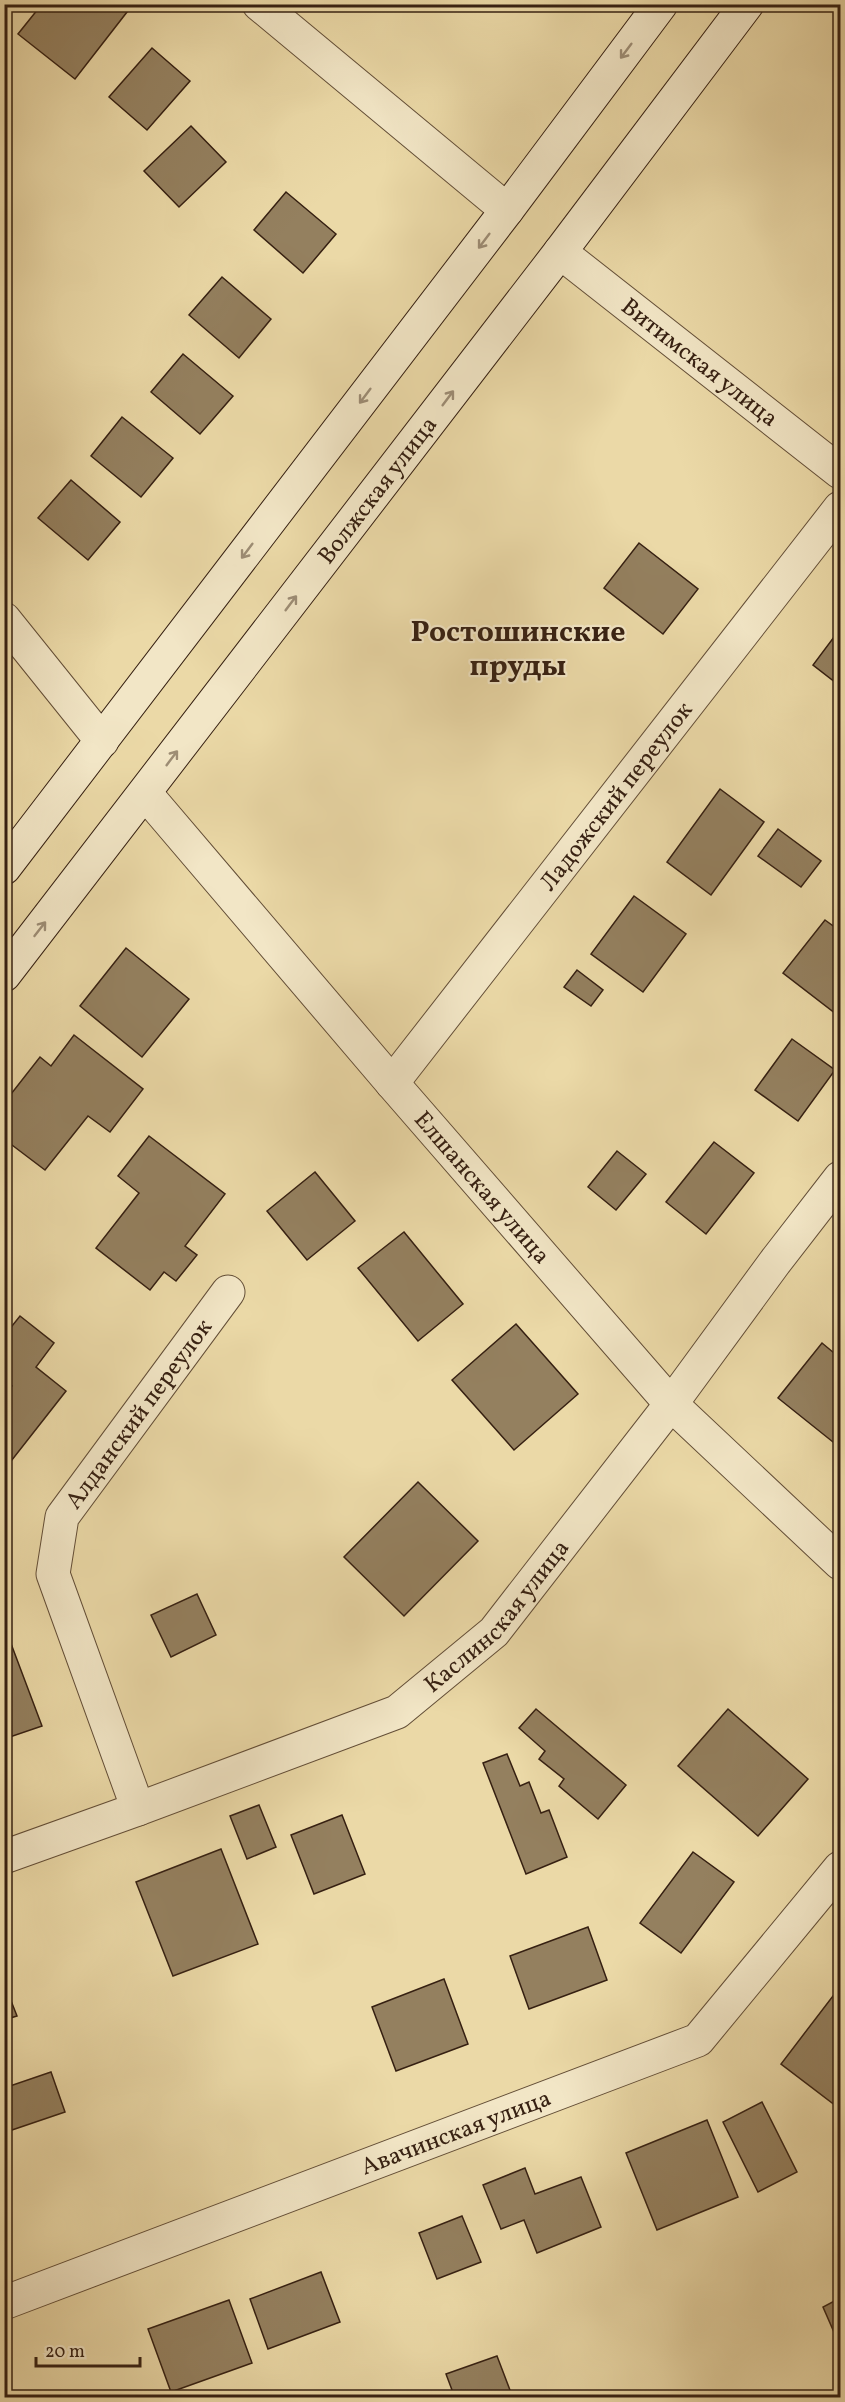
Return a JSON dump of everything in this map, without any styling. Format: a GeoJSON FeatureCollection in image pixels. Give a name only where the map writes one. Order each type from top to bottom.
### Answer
{"type":"FeatureCollection","features":[{"type":"Feature","properties":{"kind":"street"},"geometry":{"type":"LineString","coordinates":[[259,4],[507,210]]}},
{"type":"Feature","properties":{"kind":"street"},"geometry":{"type":"LineString","coordinates":[[4,868],[507,210],[661,4]]}},
{"type":"Feature","properties":{"kind":"street","name":"Волжская улица"},"geometry":{"type":"LineString","coordinates":[[4,975],[560,252],[747,4]]}},
{"type":"Feature","properties":{"kind":"street","name":"Витимская улица"},"geometry":{"type":"LineString","coordinates":[[560,252],[840,472]]}},
{"type":"Feature","properties":{"kind":"street","name":"Ладожский переулок"},"geometry":{"type":"LineString","coordinates":[[392,1083],[840,508]]}},
{"type":"Feature","properties":{"kind":"street"},"geometry":{"type":"LineString","coordinates":[[4,619],[102,741]]}},
{"type":"Feature","properties":{"kind":"street","name":"Елшанская улица"},"geometry":{"type":"LineString","coordinates":[[146,793],[392,1083],[670,1404],[840,1563]]}},
{"type":"Feature","properties":{"kind":"street","name":"Каслинская улица"},"geometry":{"type":"LineString","coordinates":[[4,1857],[398,1712],[494,1632],[840,1178]]}},
{"type":"Feature","properties":{"kind":"street","name":"Алданский переулок"},"geometry":{"type":"LineString","coordinates":[[138,1809],[53,1574],[62,1517],[228,1293]]}},
{"type":"Feature","properties":{"kind":"street","name":"Авачинская улица"},"geometry":{"type":"LineString","coordinates":[[4,2303],[698,2040],[840,1868]]}},
{"type":"Feature","properties":{"kind":"building"},"geometry":{"type":"Polygon","coordinates":[[[42,4],[117,4],[127,12],[75,79],[18,34],[42,4]]]}},
{"type":"Feature","properties":{"kind":"building"},"geometry":{"type":"Polygon","coordinates":[[[152,48],[190,81],[147,130],[109,97],[152,48]]]}},
{"type":"Feature","properties":{"kind":"building"},"geometry":{"type":"Polygon","coordinates":[[[191,126],[226,162],[179,207],[144,171],[191,126]]]}},
{"type":"Feature","properties":{"kind":"building"},"geometry":{"type":"Polygon","coordinates":[[[286,192],[336,234],[303,273],[254,230],[286,192]]]}},
{"type":"Feature","properties":{"kind":"building"},"geometry":{"type":"Polygon","coordinates":[[[222,277],[271,319],[239,358],[189,315],[222,277]]]}},
{"type":"Feature","properties":{"kind":"building"},"geometry":{"type":"Polygon","coordinates":[[[183,354],[233,396],[200,434],[151,392],[183,354]]]}},
{"type":"Feature","properties":{"kind":"building"},"geometry":{"type":"Polygon","coordinates":[[[4,376],[11,383],[4,388],[4,376]]]}},
{"type":"Feature","properties":{"kind":"building"},"geometry":{"type":"Polygon","coordinates":[[[122,417],[173,458],[141,497],[91,456],[122,417]]]}},
{"type":"Feature","properties":{"kind":"building"},"geometry":{"type":"Polygon","coordinates":[[[71,480],[120,522],[88,560],[38,518],[71,480]]]}},
{"type":"Feature","properties":{"kind":"building"},"geometry":{"type":"Polygon","coordinates":[[[639,543],[698,589],[663,634],[604,588],[639,543]]]}},
{"type":"Feature","properties":{"kind":"building"},"geometry":{"type":"Polygon","coordinates":[[[840,629],[840,686],[813,665],[840,629]]]}},
{"type":"Feature","properties":{"kind":"building"},"geometry":{"type":"Polygon","coordinates":[[[720,789],[764,822],[711,895],[667,862],[720,789]]]}},
{"type":"Feature","properties":{"kind":"building"},"geometry":{"type":"Polygon","coordinates":[[[778,829],[821,861],[801,887],[758,856],[778,829]]]}},
{"type":"Feature","properties":{"kind":"building"},"geometry":{"type":"Polygon","coordinates":[[[634,896],[686,934],[643,992],[591,954],[634,896]]]}},
{"type":"Feature","properties":{"kind":"building"},"geometry":{"type":"Polygon","coordinates":[[[825,920],[840,931],[840,1017],[783,973],[825,920]]]}},
{"type":"Feature","properties":{"kind":"building"},"geometry":{"type":"Polygon","coordinates":[[[126,948],[189,999],[142,1057],[80,1006],[126,948]]]}},
{"type":"Feature","properties":{"kind":"building"},"geometry":{"type":"Polygon","coordinates":[[[577,970],[603,990],[591,1006],[564,987],[577,970]]]}},
{"type":"Feature","properties":{"kind":"building"},"geometry":{"type":"Polygon","coordinates":[[[74,1035],[143,1089],[110,1132],[88,1116],[45,1170],[4,1139],[4,1103],[40,1057],[51,1066],[74,1035]]]}},
{"type":"Feature","properties":{"kind":"building"},"geometry":{"type":"Polygon","coordinates":[[[792,1039],[835,1070],[798,1121],[755,1090],[792,1039]]]}},
{"type":"Feature","properties":{"kind":"building"},"geometry":{"type":"Polygon","coordinates":[[[149,1136],[225,1194],[185,1246],[197,1255],[176,1281],[164,1272],[150,1290],[96,1248],[139,1193],[118,1176],[149,1136]]]}},
{"type":"Feature","properties":{"kind":"building"},"geometry":{"type":"Polygon","coordinates":[[[714,1142],[754,1173],[706,1234],[666,1202],[714,1142]]]}},
{"type":"Feature","properties":{"kind":"building"},"geometry":{"type":"Polygon","coordinates":[[[617,1151],[646,1174],[616,1210],[588,1187],[617,1151]]]}},
{"type":"Feature","properties":{"kind":"building"},"geometry":{"type":"Polygon","coordinates":[[[315,1172],[355,1221],[307,1260],[267,1211],[315,1172]]]}},
{"type":"Feature","properties":{"kind":"building"},"geometry":{"type":"Polygon","coordinates":[[[404,1232],[463,1304],[418,1341],[358,1268],[404,1232]]]}},
{"type":"Feature","properties":{"kind":"building"},"geometry":{"type":"Polygon","coordinates":[[[20,1316],[54,1343],[36,1367],[66,1391],[8,1465],[4,1462],[4,1396],[12,1386],[4,1380],[4,1336],[20,1316]]]}},
{"type":"Feature","properties":{"kind":"building"},"geometry":{"type":"Polygon","coordinates":[[[516,1324],[578,1394],[514,1450],[452,1380],[516,1324]]]}},
{"type":"Feature","properties":{"kind":"building"},"geometry":{"type":"Polygon","coordinates":[[[822,1343],[840,1358],[840,1443],[838,1446],[778,1398],[822,1343]]]}},
{"type":"Feature","properties":{"kind":"building"},"geometry":{"type":"Polygon","coordinates":[[[418,1482],[478,1541],[404,1616],[344,1557],[418,1482]]]}},
{"type":"Feature","properties":{"kind":"building"},"geometry":{"type":"Polygon","coordinates":[[[197,1594],[216,1635],[171,1657],[151,1615],[197,1594]]]}},
{"type":"Feature","properties":{"kind":"building"},"geometry":{"type":"Polygon","coordinates":[[[10,1641],[42,1726],[4,1739],[4,1643],[10,1641]]]}},
{"type":"Feature","properties":{"kind":"building"},"geometry":{"type":"Polygon","coordinates":[[[536,1709],[626,1785],[598,1819],[559,1786],[564,1779],[539,1759],[545,1751],[519,1728],[536,1709]]]}},
{"type":"Feature","properties":{"kind":"building"},"geometry":{"type":"Polygon","coordinates":[[[728,1709],[808,1779],[758,1836],[678,1766],[728,1709]]]}},
{"type":"Feature","properties":{"kind":"building"},"geometry":{"type":"Polygon","coordinates":[[[507,1754],[520,1786],[529,1782],[541,1813],[549,1810],[567,1857],[526,1874],[483,1763],[507,1754]]]}},
{"type":"Feature","properties":{"kind":"building"},"geometry":{"type":"Polygon","coordinates":[[[259,1805],[276,1847],[247,1859],[230,1816],[259,1805]]]}},
{"type":"Feature","properties":{"kind":"building"},"geometry":{"type":"Polygon","coordinates":[[[342,1815],[365,1874],[314,1894],[291,1835],[342,1815]]]}},
{"type":"Feature","properties":{"kind":"building"},"geometry":{"type":"Polygon","coordinates":[[[221,1849],[258,1944],[173,1976],[136,1882],[221,1849]]]}},
{"type":"Feature","properties":{"kind":"building"},"geometry":{"type":"Polygon","coordinates":[[[693,1852],[734,1882],[681,1953],[640,1923],[693,1852]]]}},
{"type":"Feature","properties":{"kind":"building"},"geometry":{"type":"Polygon","coordinates":[[[588,1927],[607,1980],[529,2009],[510,1956],[588,1927]]]}},
{"type":"Feature","properties":{"kind":"building"},"geometry":{"type":"Polygon","coordinates":[[[444,1979],[468,2044],[396,2071],[372,2007],[444,1979]]]}},
{"type":"Feature","properties":{"kind":"building"},"geometry":{"type":"Polygon","coordinates":[[[4,1983],[17,2016],[4,2020],[4,1983]]]}},
{"type":"Feature","properties":{"kind":"building"},"geometry":{"type":"Polygon","coordinates":[[[836,1992],[840,1995],[840,2109],[781,2064],[836,1992]]]}},
{"type":"Feature","properties":{"kind":"building"},"geometry":{"type":"Polygon","coordinates":[[[51,2072],[65,2112],[9,2131],[4,2119],[4,2088],[51,2072]]]}},
{"type":"Feature","properties":{"kind":"building"},"geometry":{"type":"Polygon","coordinates":[[[762,2102],[797,2172],[758,2192],[723,2122],[762,2102]]]}},
{"type":"Feature","properties":{"kind":"building"},"geometry":{"type":"Polygon","coordinates":[[[707,2120],[738,2197],[657,2230],[626,2153],[707,2120]]]}},
{"type":"Feature","properties":{"kind":"building"},"geometry":{"type":"Polygon","coordinates":[[[525,2168],[535,2194],[581,2177],[601,2227],[537,2253],[524,2220],[501,2229],[483,2185],[525,2168]]]}},
{"type":"Feature","properties":{"kind":"building"},"geometry":{"type":"Polygon","coordinates":[[[462,2216],[481,2262],[437,2279],[419,2233],[462,2216]]]}},
{"type":"Feature","properties":{"kind":"building"},"geometry":{"type":"Polygon","coordinates":[[[321,2272],[340,2322],[268,2349],[250,2299],[321,2272]]]}},
{"type":"Feature","properties":{"kind":"building"},"geometry":{"type":"Polygon","coordinates":[[[840,2298],[840,2346],[823,2307],[840,2298]]]}},
{"type":"Feature","properties":{"kind":"building"},"geometry":{"type":"Polygon","coordinates":[[[229,2300],[252,2363],[171,2392],[148,2329],[229,2300]]]}},
{"type":"Feature","properties":{"kind":"building"},"geometry":{"type":"Polygon","coordinates":[[[497,2356],[513,2398],[455,2398],[446,2374],[497,2356]]]}},
{"type":"Feature","properties":{"kind":"district","name":"Ростошинские пруды"},"geometry":{"type":"Point","coordinates":[518,648]}}]}
